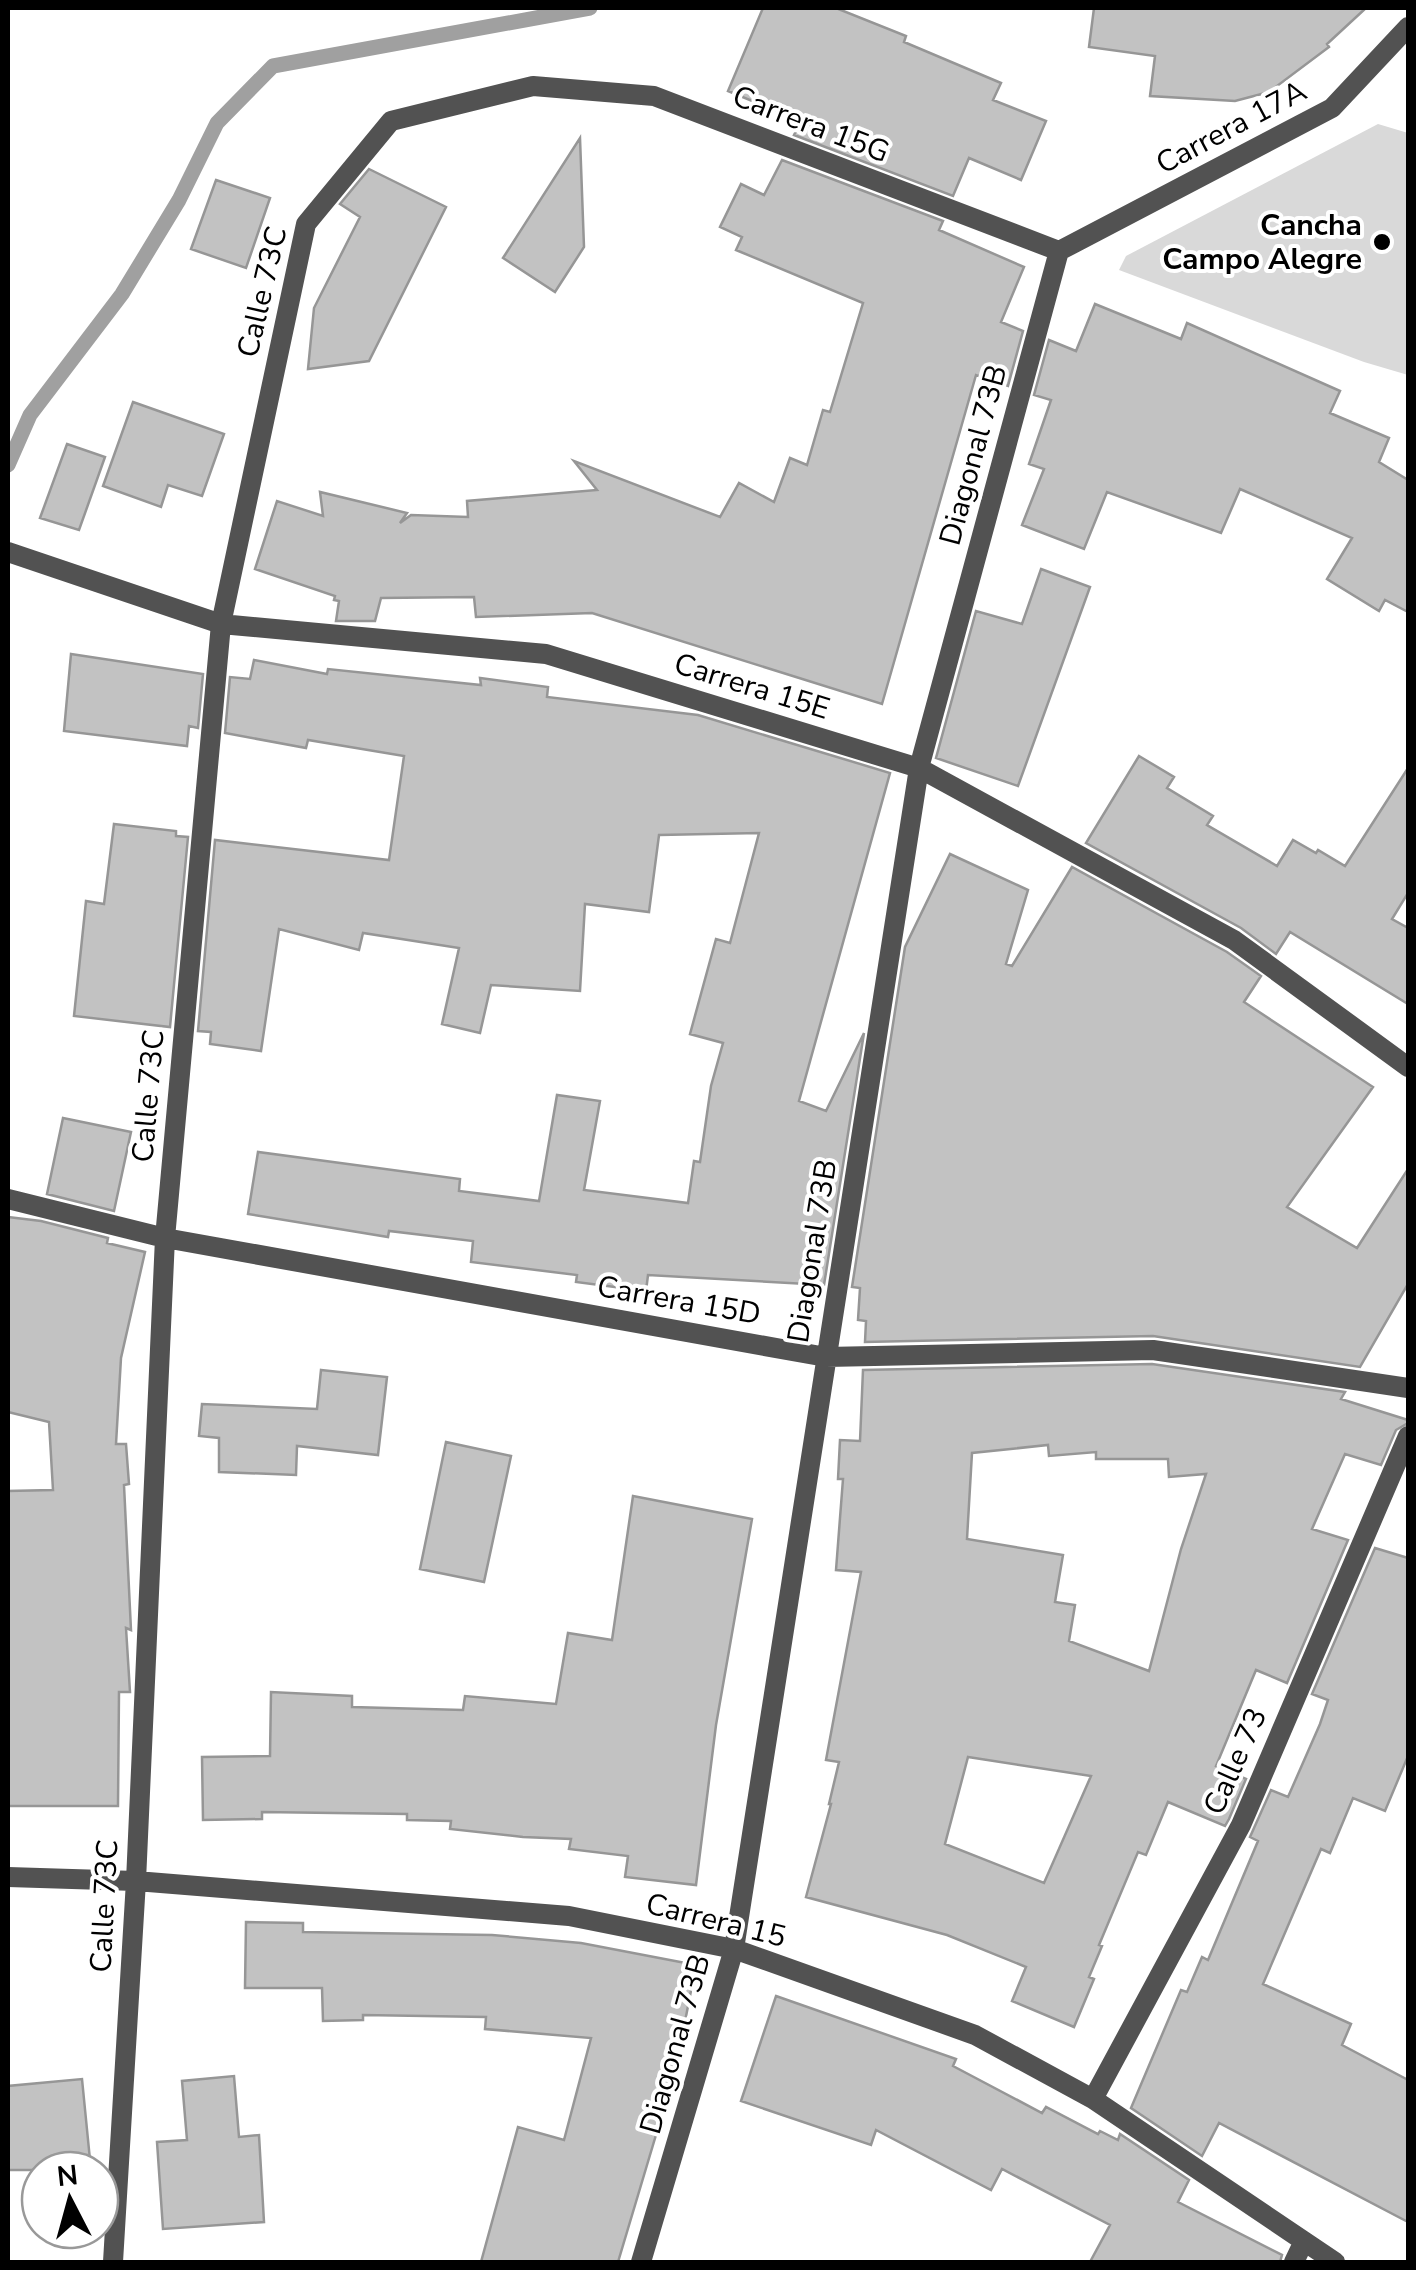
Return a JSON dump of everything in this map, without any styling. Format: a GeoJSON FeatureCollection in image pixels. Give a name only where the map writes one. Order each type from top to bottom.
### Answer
{"type":"FeatureCollection","features":[{"type":"Feature","properties":{"kind":"street","name":"Carrera 17A"},"geometry":{"type":"LineString","coordinates":[[1059,251],[1332,108],[1408,27]]}},
{"type":"Feature","properties":{"kind":"street"},"geometry":{"type":"LineString","coordinates":[[1387,52],[1408,60]]}},
{"type":"Feature","properties":{"kind":"street","name":"Carrera 15G"},"geometry":{"type":"LineString","coordinates":[[533,86],[654,96],[1059,251]]}},
{"type":"Feature","properties":{"kind":"street","name":"Calle 73C"},"geometry":{"type":"LineString","coordinates":[[113,2262],[136,1880],[165,1238],[222,624],[306,224],[391,121],[533,86]]}},
{"type":"Feature","properties":{"kind":"street","name":"Diagonal 73B"},"geometry":{"type":"LineString","coordinates":[[642,2262],[734,1949],[919,768],[1059,251]]}},
{"type":"Feature","properties":{"kind":"street","name":"Carrera 15E"},"geometry":{"type":"LineString","coordinates":[[8,552],[222,624],[546,654],[919,768],[1234,940],[1408,1068]]}},
{"type":"Feature","properties":{"kind":"street","name":"Carrera 15D"},"geometry":{"type":"LineString","coordinates":[[8,1200],[165,1238],[826,1357],[1153,1350],[1408,1388]]}},
{"type":"Feature","properties":{"kind":"street","name":"Calle 73"},"geometry":{"type":"LineString","coordinates":[[1094,2099],[1241,1824],[1408,1436]]}},
{"type":"Feature","properties":{"kind":"street","name":"Carrera 15"},"geometry":{"type":"LineString","coordinates":[[8,1878],[136,1880],[569,1916],[734,1949],[974,2036],[1094,2099],[1334,2262]]}},
{"type":"Feature","properties":{"kind":"street"},"geometry":{"type":"LineString","coordinates":[[1294,2262],[1304,2241]]}},
{"type":"Feature","properties":{"kind":"shaded area"},"geometry":{"type":"Polygon","coordinates":[[[1378,124],[1408,133],[1408,375],[1119,270],[1126,256],[1378,124]]]}},
{"type":"Feature","properties":{"kind":"building"},"geometry":{"type":"Polygon","coordinates":[[[763,8],[836,8],[906,36],[904,42],[1001,83],[993,100],[1046,121],[1021,180],[969,158],[953,196],[794,135],[801,121],[728,91],[763,8]]]}},
{"type":"Feature","properties":{"kind":"building"},"geometry":{"type":"Polygon","coordinates":[[[1094,8],[1366,8],[1327,44],[1329,47],[1269,92],[1235,101],[1150,96],[1155,56],[1089,47],[1094,8]]]}},
{"type":"Feature","properties":{"kind":"building"},"geometry":{"type":"Polygon","coordinates":[[[580,138],[584,247],[555,292],[503,258],[580,138]]]}},
{"type":"Feature","properties":{"kind":"building"},"geometry":{"type":"Polygon","coordinates":[[[782,160],[943,221],[939,230],[1024,267],[1001,322],[1023,331],[1008,386],[976,375],[882,704],[592,613],[476,617],[474,597],[381,598],[375,621],[336,621],[339,601],[334,600],[335,596],[255,569],[277,501],[323,516],[320,492],[407,513],[400,523],[411,515],[468,517],[467,501],[597,490],[574,461],[720,517],[739,483],[774,502],[790,458],[807,465],[823,410],[830,412],[863,303],[736,250],[742,237],[720,227],[741,184],[764,195],[782,160]]]}},
{"type":"Feature","properties":{"kind":"building"},"geometry":{"type":"Polygon","coordinates":[[[369,169],[446,207],[369,361],[308,369],[314,308],[360,217],[340,204],[369,169]]]}},
{"type":"Feature","properties":{"kind":"building"},"geometry":{"type":"Polygon","coordinates":[[[216,180],[270,198],[246,268],[191,249],[216,180]]]}},
{"type":"Feature","properties":{"kind":"building"},"geometry":{"type":"Polygon","coordinates":[[[1095,304],[1181,339],[1187,323],[1340,391],[1330,413],[1389,438],[1379,462],[1408,480],[1408,612],[1385,600],[1379,611],[1327,579],[1352,538],[1240,489],[1221,533],[1107,492],[1084,549],[1022,525],[1044,469],[1029,464],[1051,400],[1034,395],[1049,340],[1076,351],[1095,304]]]}},
{"type":"Feature","properties":{"kind":"building"},"geometry":{"type":"Polygon","coordinates":[[[133,402],[224,434],[202,496],[168,485],[161,507],[103,486],[133,402]]]}},
{"type":"Feature","properties":{"kind":"building"},"geometry":{"type":"Polygon","coordinates":[[[67,444],[105,457],[79,530],[40,518],[67,444]]]}},
{"type":"Feature","properties":{"kind":"building"},"geometry":{"type":"Polygon","coordinates":[[[1041,569],[1090,587],[1018,786],[936,758],[976,611],[1022,624],[1041,569]]]}},
{"type":"Feature","properties":{"kind":"building"},"geometry":{"type":"Polygon","coordinates":[[[71,654],[203,674],[198,728],[189,726],[187,746],[64,731],[71,654]]]}},
{"type":"Feature","properties":{"kind":"building"},"geometry":{"type":"Polygon","coordinates":[[[254,660],[327,674],[328,669],[481,685],[480,678],[548,687],[547,697],[698,715],[890,773],[799,1101],[826,1111],[864,1033],[824,1285],[648,1275],[646,1291],[576,1282],[577,1275],[471,1262],[473,1241],[389,1231],[388,1237],[248,1214],[258,1152],[460,1179],[459,1191],[539,1201],[557,1095],[600,1101],[584,1190],[688,1203],[694,1161],[700,1162],[711,1086],[723,1043],[690,1034],[716,939],[730,943],[759,833],[659,835],[649,912],[585,904],[580,991],[491,985],[480,1033],[442,1024],[459,948],[363,933],[359,950],[279,929],[261,1051],[210,1044],[211,1032],[198,1031],[215,840],[389,860],[404,756],[308,740],[306,748],[225,733],[230,677],[250,679],[254,660]]]}},
{"type":"Feature","properties":{"kind":"building"},"geometry":{"type":"Polygon","coordinates":[[[1139,756],[1174,777],[1167,788],[1213,816],[1207,825],[1277,866],[1293,840],[1345,866],[1408,768],[1408,893],[1392,919],[1408,928],[1408,1004],[1290,932],[1276,954],[1241,928],[1086,843],[1139,756]]]}},
{"type":"Feature","properties":{"kind":"building"},"geometry":{"type":"Polygon","coordinates":[[[114,824],[176,831],[176,836],[188,837],[170,1027],[74,1016],[86,901],[104,904],[114,824]]]}},
{"type":"Feature","properties":{"kind":"building"},"geometry":{"type":"Polygon","coordinates":[[[950,854],[1028,890],[1006,964],[1012,966],[1072,867],[1227,952],[1261,976],[1244,1002],[1373,1087],[1287,1207],[1357,1248],[1408,1169],[1408,1284],[1360,1367],[1153,1336],[865,1342],[866,1321],[858,1320],[860,1288],[852,1287],[905,947],[950,854]]]}},
{"type":"Feature","properties":{"kind":"building"},"geometry":{"type":"Polygon","coordinates":[[[63,1118],[131,1132],[114,1211],[47,1194],[63,1118]]]}},
{"type":"Feature","properties":{"kind":"building"},"geometry":{"type":"Polygon","coordinates":[[[8,1217],[108,1238],[107,1243],[145,1252],[121,1358],[116,1444],[126,1444],[129,1484],[124,1485],[131,1630],[126,1628],[130,1692],[119,1692],[118,1806],[8,1806],[8,1491],[53,1490],[49,1422],[8,1412],[8,1217]]]}},
{"type":"Feature","properties":{"kind":"building"},"geometry":{"type":"Polygon","coordinates":[[[1152,1364],[1345,1392],[1341,1399],[1408,1420],[1396,1430],[1381,1465],[1345,1454],[1312,1529],[1348,1540],[1287,1683],[1256,1670],[1216,1766],[1246,1779],[1229,1819],[1225,1826],[1168,1802],[1146,1855],[1138,1852],[1099,1945],[1102,1946],[1089,1977],[1094,1979],[1074,2027],[1012,2001],[1026,1967],[947,1935],[806,1897],[839,1762],[826,1760],[861,1572],[836,1570],[843,1479],[838,1479],[840,1440],[860,1441],[863,1370],[1152,1364]],[[1048,1445],[972,1453],[967,1539],[1063,1555],[1055,1602],[1075,1605],[1069,1641],[1149,1671],[1181,1549],[1206,1474],[1169,1477],[1168,1459],[1096,1459],[1096,1452],[1049,1456],[1048,1445]],[[968,1757],[945,1844],[1044,1883],[1091,1776],[968,1757]]]}},
{"type":"Feature","properties":{"kind":"building"},"geometry":{"type":"Polygon","coordinates":[[[321,1370],[387,1377],[378,1455],[297,1446],[296,1475],[219,1472],[219,1438],[199,1436],[202,1404],[317,1409],[321,1370]]]}},
{"type":"Feature","properties":{"kind":"building"},"geometry":{"type":"Polygon","coordinates":[[[446,1442],[511,1456],[484,1582],[420,1569],[446,1442]]]}},
{"type":"Feature","properties":{"kind":"building"},"geometry":{"type":"Polygon","coordinates":[[[633,1496],[752,1519],[716,1725],[696,1885],[625,1877],[628,1856],[569,1849],[571,1839],[450,1829],[451,1821],[407,1820],[407,1814],[262,1812],[262,1819],[203,1820],[202,1757],[270,1756],[271,1692],[352,1696],[352,1707],[463,1710],[465,1696],[556,1704],[568,1633],[612,1640],[633,1496]]]}},
{"type":"Feature","properties":{"kind":"building"},"geometry":{"type":"Polygon","coordinates":[[[1375,1548],[1408,1558],[1408,1756],[1385,1811],[1353,1798],[1330,1853],[1321,1849],[1263,1984],[1351,2024],[1342,2045],[1408,2080],[1408,2222],[1219,2123],[1202,2156],[1131,2108],[1181,1990],[1187,1992],[1202,1957],[1208,1960],[1258,1841],[1250,1837],[1271,1790],[1288,1797],[1320,1724],[1328,1700],[1312,1694],[1375,1548]]]}},
{"type":"Feature","properties":{"kind":"building"},"geometry":{"type":"Polygon","coordinates":[[[246,1922],[303,1923],[303,1932],[492,1935],[581,1943],[696,1965],[676,2068],[618,2262],[481,2262],[518,2127],[564,2140],[591,2038],[485,2029],[486,2017],[363,2015],[363,2020],[323,2021],[322,1988],[245,1988],[246,1922]]]}},
{"type":"Feature","properties":{"kind":"building"},"geometry":{"type":"Polygon","coordinates":[[[776,1996],[956,2059],[953,2066],[1042,2113],[1046,2107],[1098,2134],[1100,2131],[1118,2140],[1120,2134],[1189,2180],[1178,2202],[1282,2255],[1280,2262],[1090,2262],[1110,2225],[1002,2169],[991,2190],[876,2130],[871,2145],[741,2101],[776,1996]]]}},
{"type":"Feature","properties":{"kind":"building"},"geometry":{"type":"Polygon","coordinates":[[[234,2076],[239,2137],[259,2135],[264,2222],[163,2229],[157,2142],[187,2140],[182,2081],[234,2076]]]}},
{"type":"Feature","properties":{"kind":"building"},"geometry":{"type":"Polygon","coordinates":[[[82,2079],[89,2150],[20,2150],[20,2170],[8,2170],[8,2086],[82,2079]]]}},
{"type":"Feature","properties":{"kind":"waterway"},"geometry":{"type":"LineString","coordinates":[[8,465],[30,415],[122,294],[179,200],[217,123],[273,66],[590,8]]}},
{"type":"Feature","properties":{"kind":"place","name":"Cancha Campo Alegre"},"geometry":{"type":"Point","coordinates":[1382,242]}}]}
